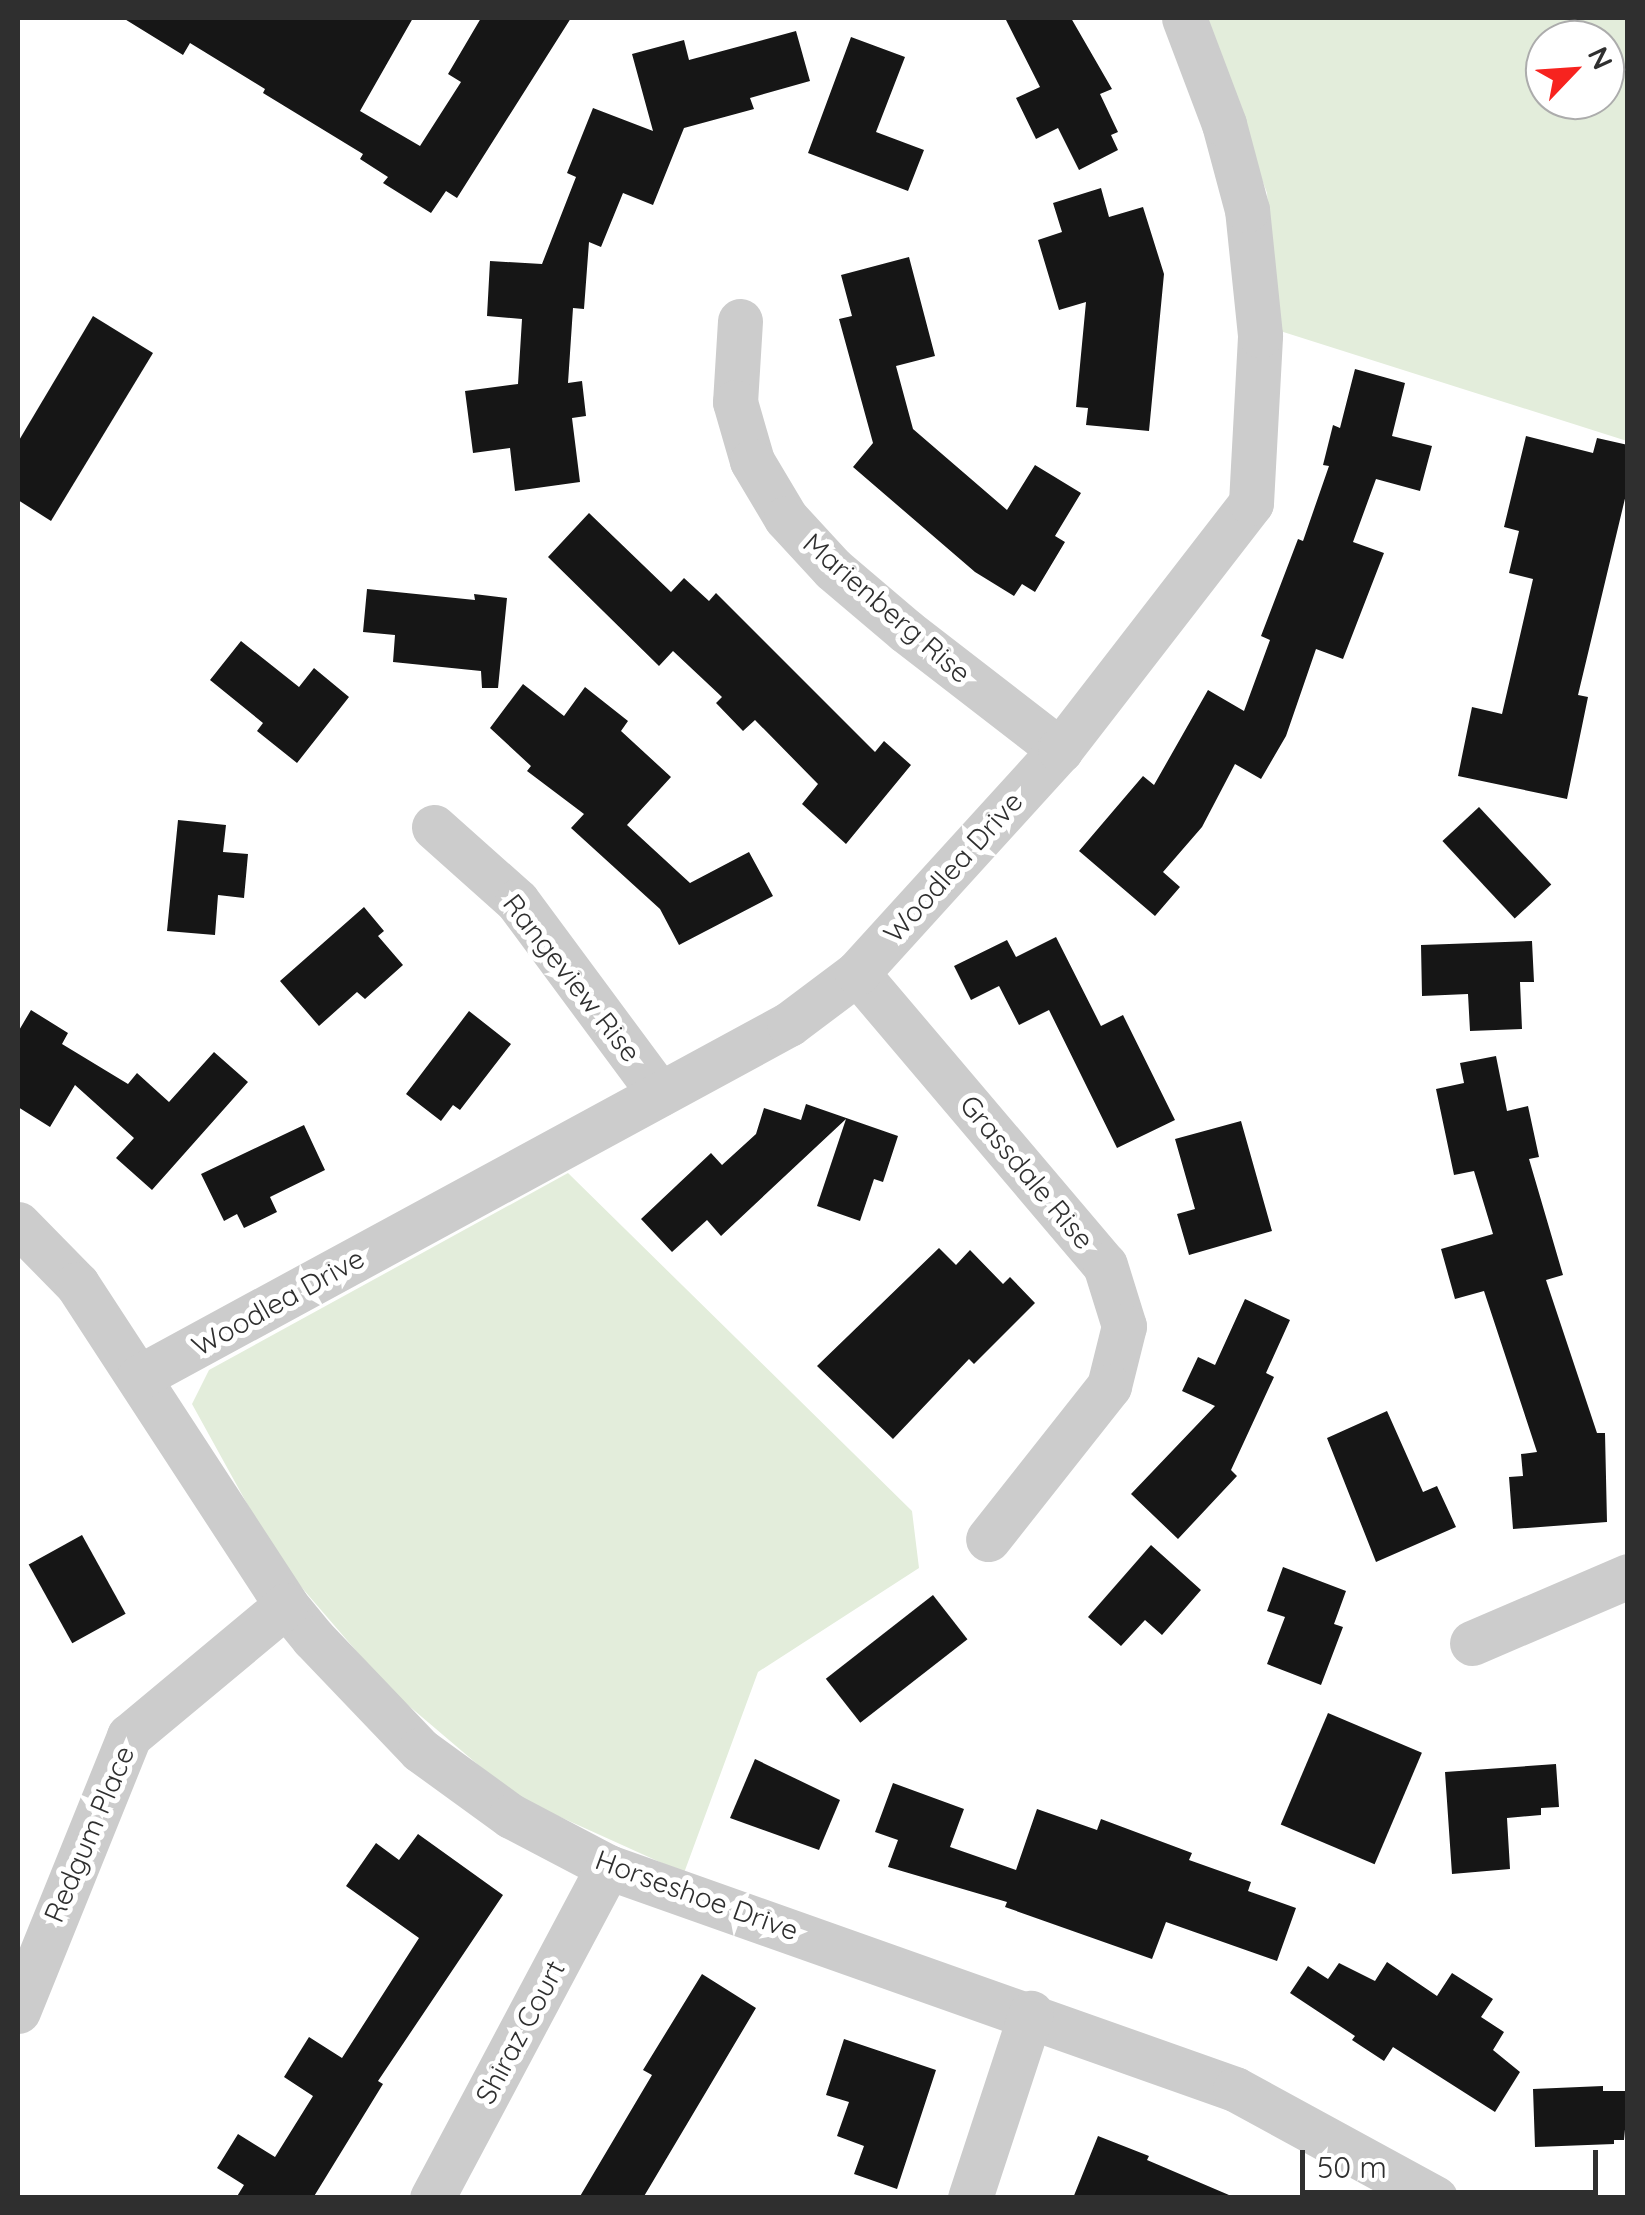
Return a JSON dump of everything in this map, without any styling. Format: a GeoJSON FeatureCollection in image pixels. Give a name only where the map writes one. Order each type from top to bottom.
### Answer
{"type":"FeatureCollection","features":[{"type":"Feature","properties":{"kind":"street","name":"Woodlea Drive"},"geometry":{"type":"LineString","coordinates":[[139,1377],[789,1024],[857,973],[1060,750],[1251,503],[1260,335],[1247,210],[1224,124],[1184,18]]}},
{"type":"Feature","properties":{"kind":"street","name":"Marienberg Rise"},"geometry":{"type":"LineString","coordinates":[[740,320],[735,402],[752,460],[786,518],[833,569],[892,619],[1060,750]]}},
{"type":"Feature","properties":{"kind":"street","name":"Rangeview Rise"},"geometry":{"type":"LineString","coordinates":[[434,827],[517,901],[660,1094]]}},
{"type":"Feature","properties":{"kind":"street","name":"Grassdale Rise"},"geometry":{"type":"LineString","coordinates":[[857,973],[1106,1265],[1124,1326],[1109,1386],[988,1539]]}},
{"type":"Feature","properties":{"kind":"street","name":"Horseshoe Drive"},"geometry":{"type":"LineString","coordinates":[[18,1224],[77,1284],[286,1605],[420,1750],[512,1816],[608,1867],[1031,2013],[1235,2089],[1435,2198]]}},
{"type":"Feature","properties":{"kind":"street"},"geometry":{"type":"LineString","coordinates":[[1472,1643],[1628,1576]]}},
{"type":"Feature","properties":{"kind":"street","name":"Redgum Place"},"geometry":{"type":"LineString","coordinates":[[20,1998],[129,1736],[286,1605]]}},
{"type":"Feature","properties":{"kind":"street","name":"Shiraz Court"},"geometry":{"type":"LineString","coordinates":[[432,2198],[608,1867]]}},
{"type":"Feature","properties":{"kind":"street"},"geometry":{"type":"LineString","coordinates":[[970,2198],[1031,2013]]}},
{"type":"Feature","properties":{"kind":"green space"},"geometry":{"type":"Polygon","coordinates":[[[1202,18],[1627,18],[1627,441],[1277,330],[1267,193],[1202,18]]]}},
{"type":"Feature","properties":{"kind":"green space"},"geometry":{"type":"Polygon","coordinates":[[[568,1173],[912,1511],[919,1568],[758,1672],[684,1873],[516,1797],[389,1689],[278,1560],[192,1404],[209,1370],[568,1173]]]}},
{"type":"Feature","properties":{"kind":"building"},"geometry":{"type":"Polygon","coordinates":[[[123,18],[413,18],[360,111],[420,146],[461,82],[448,74],[481,18],[571,18],[457,198],[446,191],[431,213],[383,183],[388,177],[360,159],[363,154],[263,93],[265,89],[190,43],[183,55],[123,18]]]}},
{"type":"Feature","properties":{"kind":"building"},"geometry":{"type":"Polygon","coordinates":[[[1005,18],[1071,18],[1112,89],[1100,94],[1118,132],[1111,135],[1118,150],[1079,170],[1058,128],[1036,139],[1016,98],[1040,87],[1005,18]]]}},
{"type":"Feature","properties":{"kind":"building"},"geometry":{"type":"Polygon","coordinates":[[[796,31],[810,81],[750,98],[754,109],[684,128],[653,205],[623,193],[601,247],[589,242],[584,309],[573,308],[568,383],[582,381],[586,416],[572,418],[580,482],[515,491],[510,448],[473,453],[465,391],[518,384],[522,319],[487,316],[490,261],[542,264],[576,177],[567,173],[593,108],[653,131],[632,54],[684,40],[689,60],[796,31]]]}},
{"type":"Feature","properties":{"kind":"building"},"geometry":{"type":"Polygon","coordinates":[[[851,37],[905,57],[876,132],[924,150],[908,191],[808,153],[851,37]]]}},
{"type":"Feature","properties":{"kind":"building"},"geometry":{"type":"Polygon","coordinates":[[[1101,188],[1109,217],[1143,207],[1164,274],[1149,431],[1086,425],[1088,408],[1076,407],[1086,302],[1059,310],[1038,240],[1062,232],[1053,203],[1101,188]]]}},
{"type":"Feature","properties":{"kind":"building"},"geometry":{"type":"Polygon","coordinates":[[[909,257],[935,356],[896,366],[913,429],[1007,510],[1035,465],[1081,493],[1055,536],[1065,542],[1035,592],[1022,584],[1014,596],[975,572],[853,467],[873,443],[839,319],[852,316],[841,275],[909,257]]]}},
{"type":"Feature","properties":{"kind":"building"},"geometry":{"type":"Polygon","coordinates":[[[93,316],[153,353],[51,521],[18,500],[18,442],[93,316]]]}},
{"type":"Feature","properties":{"kind":"building"},"geometry":{"type":"Polygon","coordinates":[[[1355,369],[1405,383],[1392,436],[1432,446],[1420,491],[1376,479],[1353,542],[1384,553],[1343,659],[1316,649],[1286,736],[1261,779],[1235,764],[1202,827],[1163,872],[1180,887],[1155,916],[1079,851],[1143,776],[1154,785],[1208,690],[1244,711],[1270,640],[1261,636],[1298,539],[1303,541],[1329,466],[1323,465],[1333,425],[1340,428],[1355,369]]]}},
{"type":"Feature","properties":{"kind":"building"},"geometry":{"type":"Polygon","coordinates":[[[1526,436],[1593,453],[1597,438],[1628,445],[1628,486],[1578,695],[1588,697],[1567,799],[1458,776],[1472,707],[1502,714],[1533,579],[1509,573],[1519,531],[1504,527],[1526,436]]]}},
{"type":"Feature","properties":{"kind":"building"},"geometry":{"type":"Polygon","coordinates":[[[589,513],[671,592],[684,578],[709,601],[716,593],[875,752],[884,741],[911,765],[846,844],[802,804],[818,784],[755,720],[743,731],[716,703],[722,697],[673,651],[659,666],[548,557],[589,513]]]}},
{"type":"Feature","properties":{"kind":"building"},"geometry":{"type":"Polygon","coordinates":[[[367,589],[475,600],[474,594],[507,598],[498,688],[482,688],[481,671],[393,662],[395,635],[363,632],[367,589]]]}},
{"type":"Feature","properties":{"kind":"building"},"geometry":{"type":"Polygon","coordinates":[[[241,641],[299,687],[314,668],[349,697],[297,763],[257,731],[263,723],[210,680],[241,641]]]}},
{"type":"Feature","properties":{"kind":"building"},"geometry":{"type":"Polygon","coordinates":[[[523,684],[564,716],[585,687],[628,721],[621,731],[671,777],[627,825],[690,883],[749,852],[773,896],[679,945],[660,909],[571,828],[584,814],[527,771],[531,766],[490,728],[523,684]]]}},
{"type":"Feature","properties":{"kind":"building"},"geometry":{"type":"Polygon","coordinates":[[[1479,807],[1551,885],[1515,919],[1442,841],[1479,807]]]}},
{"type":"Feature","properties":{"kind":"building"},"geometry":{"type":"Polygon","coordinates":[[[178,820],[226,825],[223,852],[248,854],[244,898],[218,895],[215,935],[167,931],[178,820]]]}},
{"type":"Feature","properties":{"kind":"building"},"geometry":{"type":"Polygon","coordinates":[[[364,907],[384,931],[378,936],[403,965],[365,999],[357,992],[319,1026],[280,981],[364,907]]]}},
{"type":"Feature","properties":{"kind":"building"},"geometry":{"type":"Polygon","coordinates":[[[1056,937],[1101,1026],[1123,1015],[1175,1120],[1117,1148],[1049,1010],[1019,1025],[999,986],[971,1000],[954,966],[1007,940],[1016,957],[1056,937]]]}},
{"type":"Feature","properties":{"kind":"building"},"geometry":{"type":"Polygon","coordinates":[[[1532,941],[1534,982],[1520,982],[1522,1029],[1470,1031],[1468,994],[1422,996],[1421,945],[1532,941]]]}},
{"type":"Feature","properties":{"kind":"building"},"geometry":{"type":"Polygon","coordinates":[[[31,1010],[68,1033],[62,1044],[128,1084],[137,1073],[169,1102],[214,1052],[248,1082],[152,1190],[116,1158],[134,1138],[75,1085],[50,1127],[18,1107],[18,1032],[31,1010]]]}},
{"type":"Feature","properties":{"kind":"building"},"geometry":{"type":"Polygon","coordinates":[[[469,1011],[511,1044],[460,1110],[453,1105],[441,1121],[406,1094],[469,1011]]]}},
{"type":"Feature","properties":{"kind":"building"},"geometry":{"type":"Polygon","coordinates":[[[1496,1056],[1507,1111],[1528,1106],[1539,1157],[1529,1159],[1563,1275],[1546,1280],[1597,1433],[1605,1433],[1607,1522],[1513,1529],[1509,1477],[1523,1476],[1521,1454],[1537,1452],[1484,1291],[1455,1299],[1441,1249],[1493,1234],[1474,1171],[1454,1175],[1436,1089],[1464,1083],[1460,1063],[1496,1056]]]}},
{"type":"Feature","properties":{"kind":"building"},"geometry":{"type":"Polygon","coordinates":[[[806,1104],[898,1136],[883,1182],[874,1179],[860,1221],[817,1206],[846,1119],[721,1236],[707,1220],[672,1252],[641,1219],[711,1153],[722,1165],[756,1134],[764,1108],[801,1120],[806,1104]]]}},
{"type":"Feature","properties":{"kind":"building"},"geometry":{"type":"Polygon","coordinates":[[[1241,1121],[1272,1231],[1189,1255],[1177,1214],[1195,1209],[1175,1139],[1241,1121]]]}},
{"type":"Feature","properties":{"kind":"building"},"geometry":{"type":"Polygon","coordinates":[[[304,1125],[325,1170],[270,1197],[277,1212],[244,1228],[237,1214],[224,1221],[201,1174],[304,1125]]]}},
{"type":"Feature","properties":{"kind":"building"},"geometry":{"type":"Polygon","coordinates":[[[939,1248],[956,1265],[970,1250],[1003,1284],[1010,1277],[1035,1303],[974,1364],[969,1359],[893,1439],[817,1366],[939,1248]]]}},
{"type":"Feature","properties":{"kind":"building"},"geometry":{"type":"Polygon","coordinates":[[[1245,1299],[1290,1320],[1266,1373],[1274,1377],[1231,1470],[1237,1476],[1178,1539],[1131,1494],[1215,1406],[1182,1391],[1198,1357],[1215,1365],[1245,1299]]]}},
{"type":"Feature","properties":{"kind":"building"},"geometry":{"type":"Polygon","coordinates":[[[1387,1411],[1423,1492],[1437,1486],[1456,1527],[1376,1562],[1327,1438],[1387,1411]]]}},
{"type":"Feature","properties":{"kind":"building"},"geometry":{"type":"Polygon","coordinates":[[[82,1535],[126,1614],[72,1643],[29,1565],[82,1535]]]}},
{"type":"Feature","properties":{"kind":"building"},"geometry":{"type":"Polygon","coordinates":[[[1151,1545],[1201,1590],[1162,1635],[1145,1620],[1121,1646],[1088,1617],[1151,1545]]]}},
{"type":"Feature","properties":{"kind":"building"},"geometry":{"type":"Polygon","coordinates":[[[1283,1567],[1346,1591],[1334,1624],[1343,1627],[1321,1685],[1267,1664],[1285,1617],[1267,1611],[1283,1567]]]}},
{"type":"Feature","properties":{"kind":"building"},"geometry":{"type":"Polygon","coordinates":[[[933,1595],[967,1639],[860,1723],[826,1679],[933,1595]]]}},
{"type":"Feature","properties":{"kind":"building"},"geometry":{"type":"Polygon","coordinates":[[[1328,1713],[1422,1753],[1375,1864],[1281,1824],[1328,1713]]]}},
{"type":"Feature","properties":{"kind":"building"},"geometry":{"type":"Polygon","coordinates":[[[755,1759],[840,1800],[819,1850],[730,1818],[755,1759]]]}},
{"type":"Feature","properties":{"kind":"building"},"geometry":{"type":"Polygon","coordinates":[[[1556,1764],[1559,1807],[1541,1808],[1541,1815],[1507,1818],[1510,1869],[1452,1874],[1445,1772],[1556,1764]]]}},
{"type":"Feature","properties":{"kind":"building"},"geometry":{"type":"Polygon","coordinates":[[[893,1783],[964,1809],[950,1847],[1016,1870],[1037,1809],[1097,1830],[1101,1819],[1192,1853],[1189,1860],[1251,1882],[1248,1891],[1296,1908],[1277,1961],[1166,1922],[1152,1959],[1005,1907],[1007,1902],[888,1867],[898,1840],[875,1832],[893,1783]]]}},
{"type":"Feature","properties":{"kind":"building"},"geometry":{"type":"Polygon","coordinates":[[[418,1834],[503,1895],[378,2081],[383,2084],[313,2198],[236,2198],[244,2185],[217,2168],[238,2134],[275,2157],[313,2096],[284,2077],[309,2037],[342,2058],[419,1938],[346,1886],[376,1843],[399,1860],[418,1834]]]}},
{"type":"Feature","properties":{"kind":"building"},"geometry":{"type":"Polygon","coordinates":[[[1387,1962],[1437,1996],[1452,1973],[1493,1999],[1481,2017],[1504,2032],[1493,2050],[1520,2072],[1495,2112],[1393,2047],[1384,2061],[1352,2040],[1355,2036],[1290,1993],[1308,1966],[1328,1979],[1339,1963],[1375,1981],[1387,1962]]]}},
{"type":"Feature","properties":{"kind":"building"},"geometry":{"type":"Polygon","coordinates":[[[702,1974],[756,2008],[643,2198],[579,2198],[652,2075],[643,2070],[702,1974]]]}},
{"type":"Feature","properties":{"kind":"building"},"geometry":{"type":"Polygon","coordinates":[[[844,2039],[936,2070],[897,2189],[854,2174],[864,2146],[837,2136],[849,2102],[826,2095],[844,2039]]]}},
{"type":"Feature","properties":{"kind":"building"},"geometry":{"type":"Polygon","coordinates":[[[1603,2086],[1603,2091],[1625,2091],[1628,2097],[1624,2140],[1614,2140],[1614,2144],[1535,2147],[1533,2089],[1603,2086]]]}},
{"type":"Feature","properties":{"kind":"building"},"geometry":{"type":"Polygon","coordinates":[[[1098,2136],[1149,2156],[1147,2160],[1236,2198],[1073,2198],[1098,2136]]]}}]}
